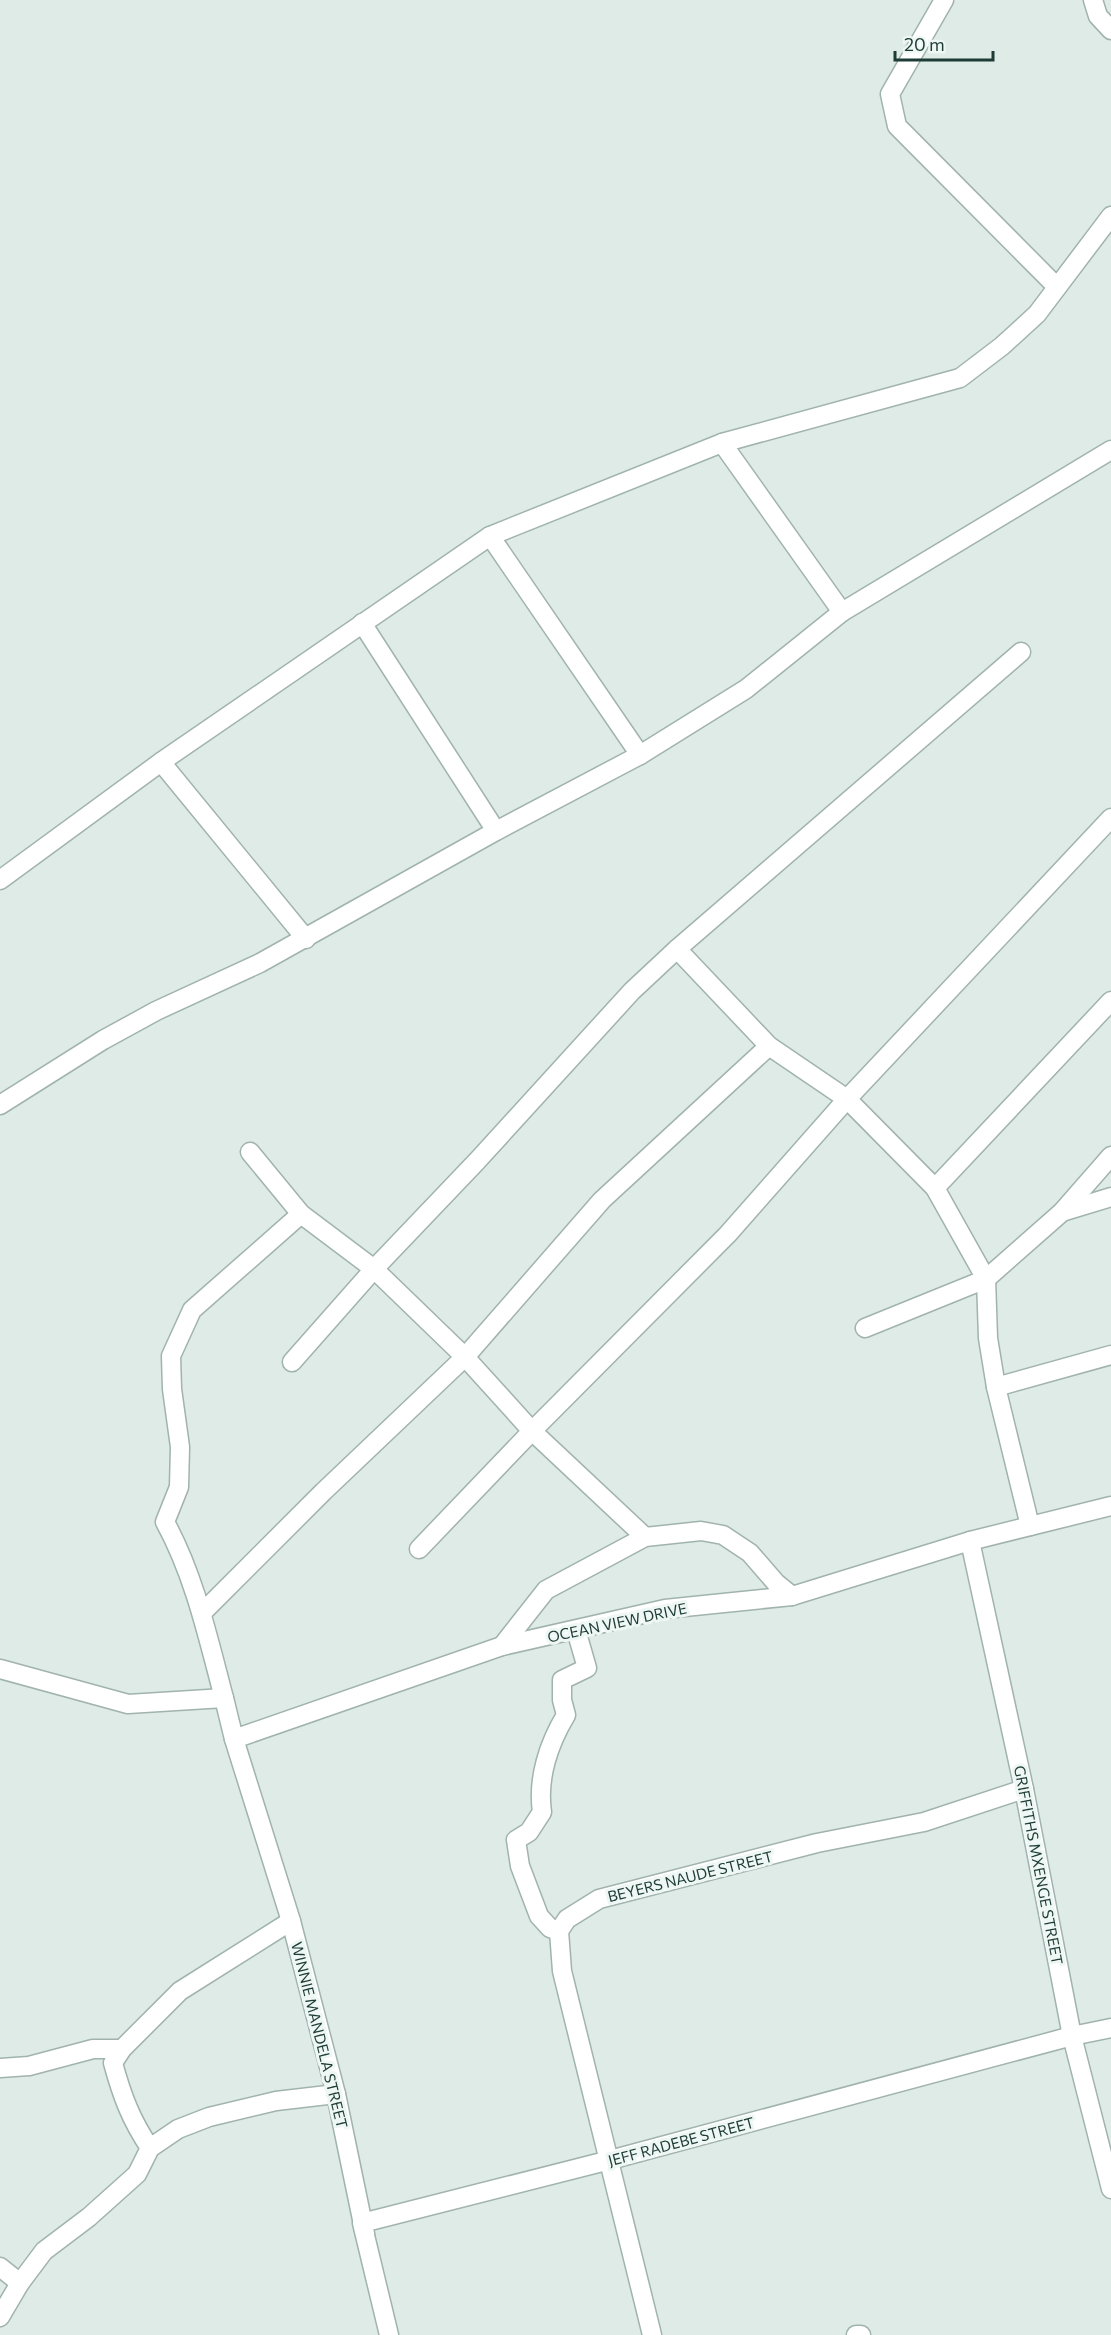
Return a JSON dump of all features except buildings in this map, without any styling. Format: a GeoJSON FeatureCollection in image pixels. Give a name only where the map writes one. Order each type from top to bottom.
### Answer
{"type":"FeatureCollection","features":[{"type":"Feature","properties":{"kind":"street"},"geometry":{"type":"LineString","coordinates":[[944,0],[890,94],[897,126],[1057,287]]}},
{"type":"Feature","properties":{"kind":"street"},"geometry":{"type":"LineString","coordinates":[[1093,0],[1098,16],[1111,30]]}},
{"type":"Feature","properties":{"kind":"street"},"geometry":{"type":"LineString","coordinates":[[0,880],[161,762],[490,537],[722,443],[960,378],[1002,346],[1037,314],[1111,216]]}},
{"type":"Feature","properties":{"kind":"street"},"geometry":{"type":"LineString","coordinates":[[722,443],[842,612]]}},
{"type":"Feature","properties":{"kind":"street"},"geometry":{"type":"LineString","coordinates":[[0,1105],[138,1021],[306,939],[496,831],[640,755],[746,689],[842,612],[1111,450]]}},
{"type":"Feature","properties":{"kind":"street"},"geometry":{"type":"LineString","coordinates":[[490,537],[640,755]]}},
{"type":"Feature","properties":{"kind":"street"},"geometry":{"type":"LineString","coordinates":[[362,623],[496,831]]}},
{"type":"Feature","properties":{"kind":"street"},"geometry":{"type":"LineString","coordinates":[[292,1362],[374,1269],[477,1161],[632,991],[676,950],[1021,652]]}},
{"type":"Feature","properties":{"kind":"street"},"geometry":{"type":"LineString","coordinates":[[161,762],[306,939]]}},
{"type":"Feature","properties":{"kind":"street"},"geometry":{"type":"LineString","coordinates":[[419,1550],[532,1431],[728,1234],[847,1099],[1111,818]]}},
{"type":"Feature","properties":{"kind":"street"},"geometry":{"type":"LineString","coordinates":[[676,950],[769,1046],[847,1099],[935,1188],[986,1279],[988,1338],[996,1387],[1030,1526]]}},
{"type":"Feature","properties":{"kind":"street"},"geometry":{"type":"LineString","coordinates":[[935,1188],[1111,1001]]}},
{"type":"Feature","properties":{"kind":"street"},"geometry":{"type":"LineString","coordinates":[[202,1613],[323,1492],[465,1357],[602,1200],[769,1046]]}},
{"type":"Feature","properties":{"kind":"street"},"geometry":{"type":"LineString","coordinates":[[250,1152],[301,1214],[374,1269],[465,1357],[532,1431],[645,1537]]}},
{"type":"Feature","properties":{"kind":"street"},"geometry":{"type":"LineString","coordinates":[[865,1328],[986,1279],[1062,1212],[1111,1156]]}},
{"type":"Feature","properties":{"kind":"street"},"geometry":{"type":"LineString","coordinates":[[1062,1212],[1111,1197]]}},
{"type":"Feature","properties":{"kind":"street","name":"WINNIE MANDELA STREET"},"geometry":{"type":"LineString","coordinates":[[301,1214],[192,1310],[171,1356],[172,1389],[180,1447],[179,1487],[165,1522],[180,1549],[202,1613],[234,1739],[291,1921],[336,2094],[364,2228]]}},
{"type":"Feature","properties":{"kind":"street"},"geometry":{"type":"LineString","coordinates":[[996,1387],[1111,1355]]}},
{"type":"Feature","properties":{"kind":"street","name":"OCEAN VIEW DRIVE"},"geometry":{"type":"LineString","coordinates":[[234,1739],[502,1646],[665,1609],[792,1596],[970,1541],[1111,1506]]}},
{"type":"Feature","properties":{"kind":"street"},"geometry":{"type":"LineString","coordinates":[[502,1646],[546,1590],[645,1537],[701,1531],[723,1535],[750,1553],[776,1583],[792,1596]]}},
{"type":"Feature","properties":{"kind":"street","name":"GRIFFITHS MXENGE STREET"},"geometry":{"type":"LineString","coordinates":[[970,1541],[1024,1789],[1072,2036],[1111,2189]]}},
{"type":"Feature","properties":{"kind":"street"},"geometry":{"type":"LineString","coordinates":[[576,1630],[587,1668],[562,1680],[562,1700],[566,1715],[555,1734],[545,1766],[540,1800],[542,1812],[529,1832],[516,1840],[516,1845],[520,1866],[539,1916],[550,1928],[559,1931],[562,1971],[652,2335]]}},
{"type":"Feature","properties":{"kind":"street"},"geometry":{"type":"LineString","coordinates":[[0,1669],[128,1704],[224,1698]]}},
{"type":"Feature","properties":{"kind":"street","name":"BEYERS NAUDE STREET"},"geometry":{"type":"LineString","coordinates":[[559,1931],[567,1919],[599,1899],[817,1843],[924,1822],[1024,1789]]}},
{"type":"Feature","properties":{"kind":"street"},"geometry":{"type":"LineString","coordinates":[[150,2148],[134,2125],[112,2063],[122,2049],[180,1991],[291,1921]]}},
{"type":"Feature","properties":{"kind":"street","name":"JEFF RADEBE STREET"},"geometry":{"type":"LineString","coordinates":[[364,2228],[1072,2036],[1111,2028]]}},
{"type":"Feature","properties":{"kind":"street"},"geometry":{"type":"LineString","coordinates":[[0,2068],[29,2066],[93,2049],[122,2049]]}},
{"type":"Feature","properties":{"kind":"street"},"geometry":{"type":"LineString","coordinates":[[0,2317],[20,2283],[44,2252],[89,2217],[137,2174],[150,2148],[178,2129],[209,2117],[276,2101],[336,2094]]}},
{"type":"Feature","properties":{"kind":"street"},"geometry":{"type":"LineString","coordinates":[[364,2228],[389,2335]]}},
{"type":"Feature","properties":{"kind":"street"},"geometry":{"type":"LineString","coordinates":[[0,2267],[20,2283]]}},
{"type":"Feature","properties":{"kind":"street"},"geometry":{"type":"LineString","coordinates":[[856,2335],[861,2335]]}}]}
